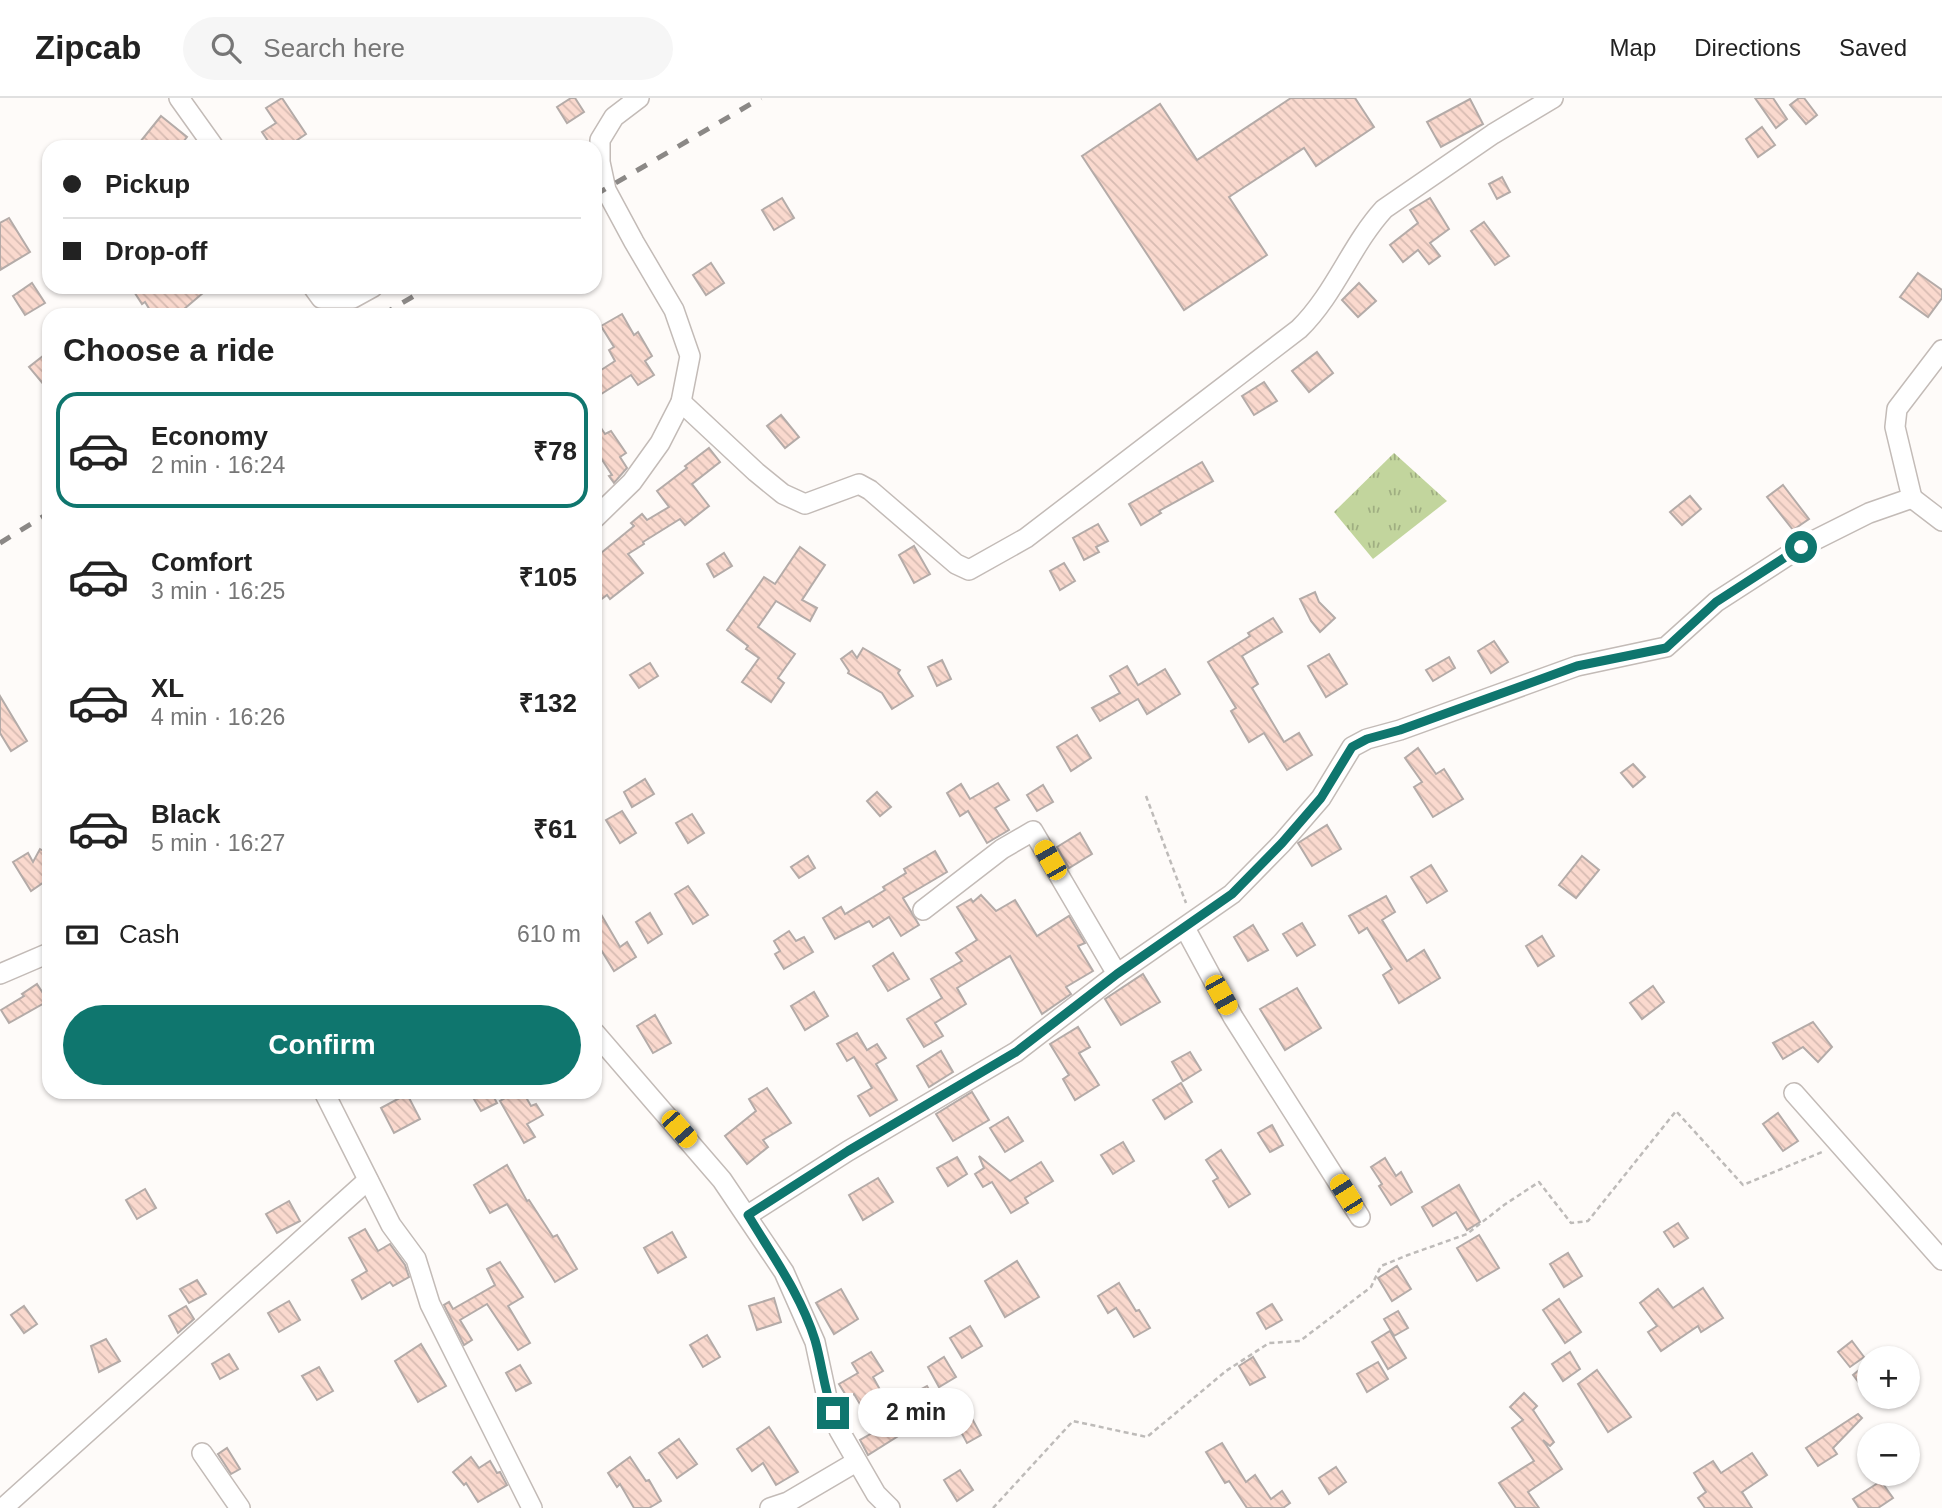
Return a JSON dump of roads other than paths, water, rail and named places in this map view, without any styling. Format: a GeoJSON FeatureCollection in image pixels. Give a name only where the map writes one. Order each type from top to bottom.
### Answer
{"type":"FeatureCollection","features":[{"type":"Feature","properties":{"kind":"street"},"geometry":{"type":"LineString","coordinates":[[179,98],[209,140]]}},
{"type":"Feature","properties":{"kind":"street"},"geometry":{"type":"LineString","coordinates":[[681,402],[783,494],[805,504],[859,484],[870,490],[956,564],[969,570],[1026,538],[1299,328],[1322,304],[1369,225],[1384,209],[1493,134],[1553,98]]}},
{"type":"Feature","properties":{"kind":"street"},"geometry":{"type":"LineString","coordinates":[[597,140],[614,117],[636,99]]}},
{"type":"Feature","properties":{"kind":"street"},"geometry":{"type":"LineString","coordinates":[[602,171],[606,190],[674,310],[690,356],[681,402],[660,443],[632,482],[602,511]]}},
{"type":"Feature","properties":{"kind":"street"},"geometry":{"type":"LineString","coordinates":[[318,294],[321,298],[352,298],[360,294]]}},
{"type":"Feature","properties":{"kind":"street"},"geometry":{"type":"LineString","coordinates":[[1942,350],[1897,410],[1895,428],[1912,498],[1942,521]]}},
{"type":"Feature","properties":{"kind":"street"},"geometry":{"type":"LineString","coordinates":[[748,1215],[848,1151],[1016,1052],[1117,974],[1232,894],[1321,798],[1352,747],[1367,739],[1400,730],[1577,666],[1666,648],[1716,602],[1801,547],[1869,513],[1912,498]]}},
{"type":"Feature","properties":{"kind":"street"},"geometry":{"type":"LineString","coordinates":[[923,911],[1002,849],[1033,831],[1117,974]]}},
{"type":"Feature","properties":{"kind":"street"},"geometry":{"type":"LineString","coordinates":[[1189,925],[1233,1017],[1360,1217]]}},
{"type":"Feature","properties":{"kind":"street"},"geometry":{"type":"LineString","coordinates":[[0,974],[42,956]]}},
{"type":"Feature","properties":{"kind":"street"},"geometry":{"type":"LineString","coordinates":[[602,1041],[695,1147],[748,1215],[784,1272],[816,1342],[827,1398],[839,1430],[876,1494],[890,1508]]}},
{"type":"Feature","properties":{"kind":"street"},"geometry":{"type":"LineString","coordinates":[[1794,1093],[1942,1260]]}},
{"type":"Feature","properties":{"kind":"street"},"geometry":{"type":"LineString","coordinates":[[330,1099],[391,1225],[416,1259],[430,1304],[532,1508]]}},
{"type":"Feature","properties":{"kind":"street"},"geometry":{"type":"LineString","coordinates":[[4,1508],[368,1180]]}},
{"type":"Feature","properties":{"kind":"street"},"geometry":{"type":"LineString","coordinates":[[202,1453],[240,1508]]}},
{"type":"Feature","properties":{"kind":"street"},"geometry":{"type":"LineString","coordinates":[[770,1508],[788,1502],[856,1462]]}},
{"type":"Feature","properties":{"kind":"railway"},"geometry":{"type":"LineString","coordinates":[[602,191],[761,98]]}},
{"type":"Feature","properties":{"kind":"railway"},"geometry":{"type":"LineString","coordinates":[[394,308],[417,294]]}},
{"type":"Feature","properties":{"kind":"railway"},"geometry":{"type":"LineString","coordinates":[[0,543],[42,517]]}}]}
